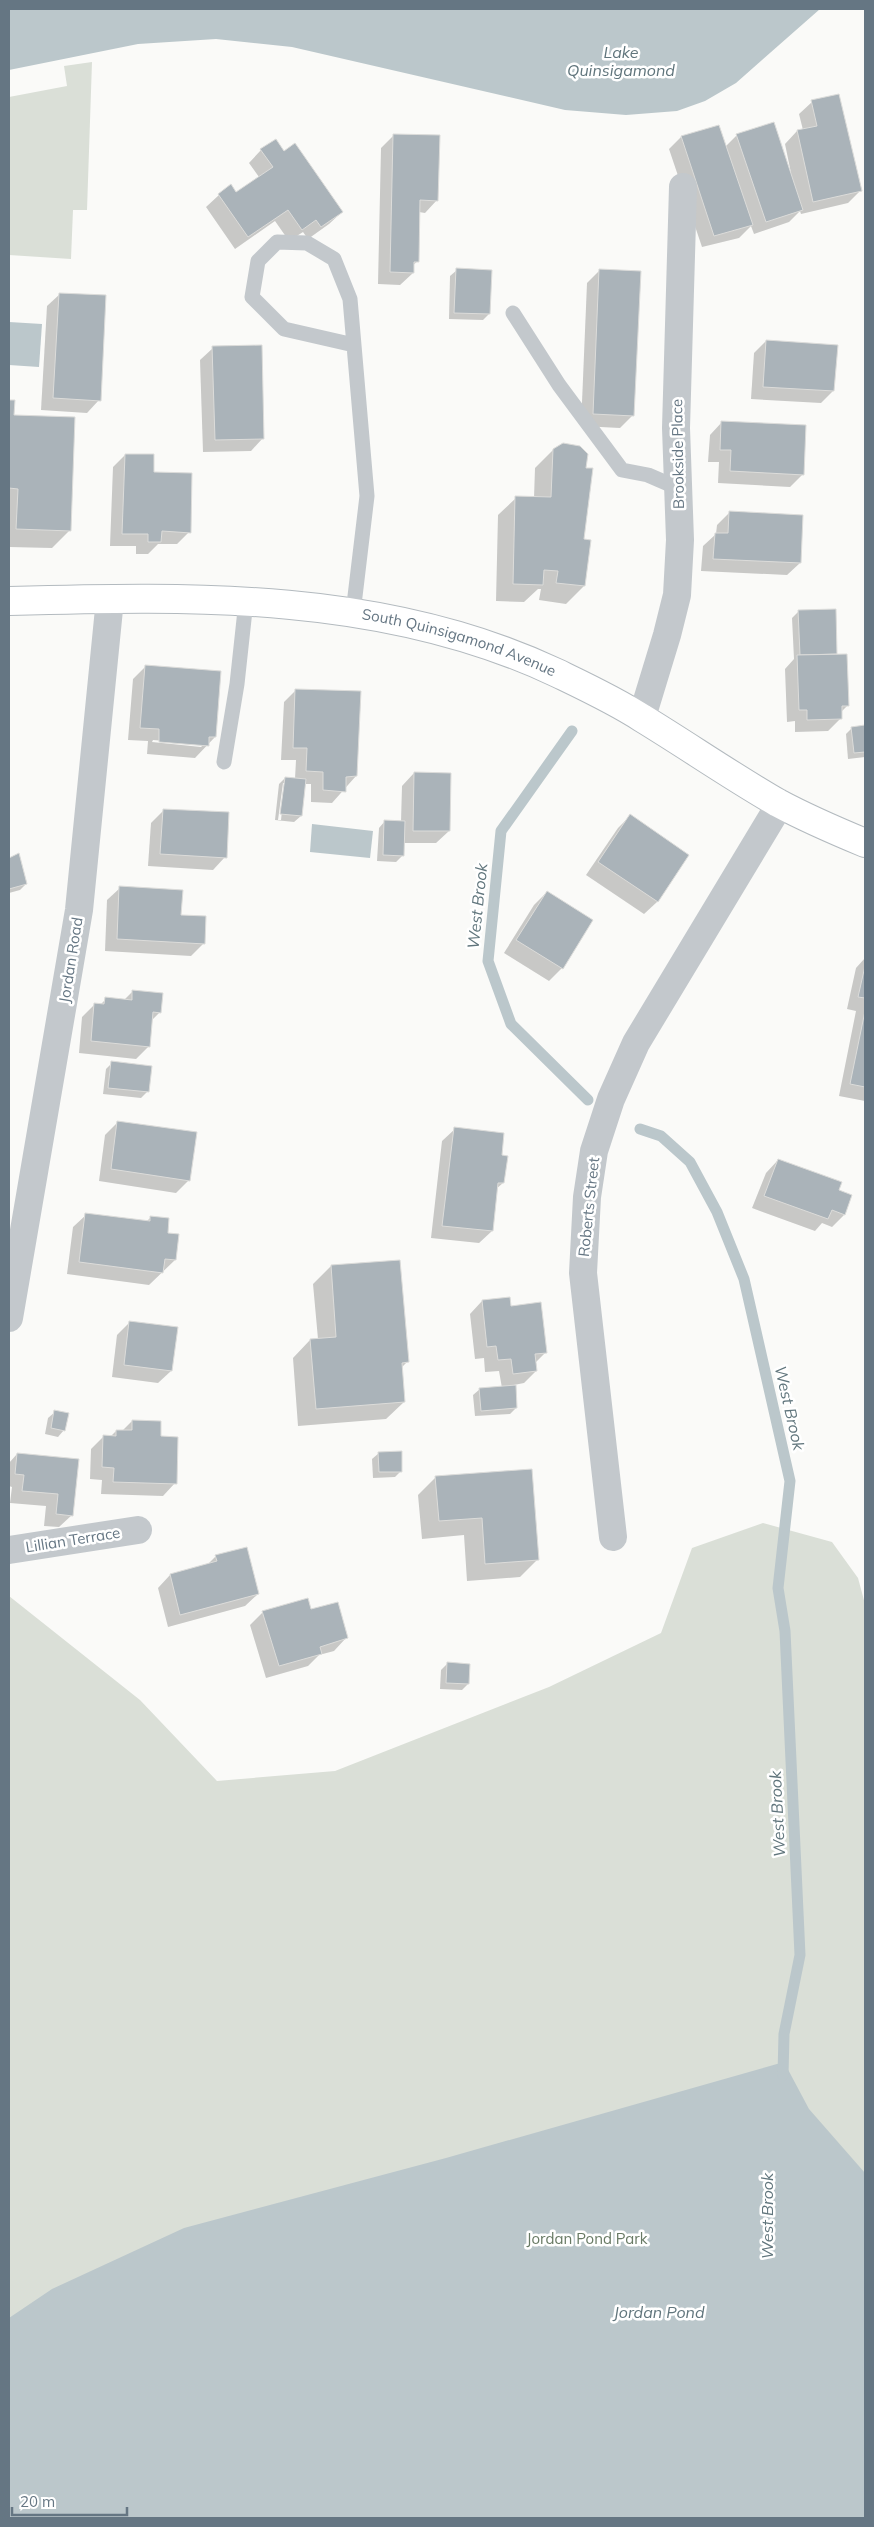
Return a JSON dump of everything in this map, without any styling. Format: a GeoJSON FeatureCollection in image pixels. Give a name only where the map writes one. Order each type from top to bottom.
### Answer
{"type":"FeatureCollection","features":[{"type":"Feature","properties":{"kind":"main road","name":"South Quinsigamond Avenue"},"geometry":{"type":"LineString","coordinates":[[9,601],[110,599],[246,601],[353,613],[432,628],[517,655],[642,717],[702,757],[780,804],[865,844]]}},
{"type":"Feature","properties":{"kind":"street","name":"Brookside Place"},"geometry":{"type":"LineString","coordinates":[[642,717],[667,635],[676,594],[680,540],[676,419],[683,187]]}},
{"type":"Feature","properties":{"kind":"street","name":"Jordan Road"},"geometry":{"type":"LineString","coordinates":[[9,1318],[79,910],[110,599]]}},
{"type":"Feature","properties":{"kind":"street","name":"Roberts Street"},"geometry":{"type":"LineString","coordinates":[[614,1537],[583,1273],[587,1197],[594,1151],[611,1099],[636,1043],[780,804]]}},
{"type":"Feature","properties":{"kind":"street","name":"Lillian Terrace"},"geometry":{"type":"LineString","coordinates":[[9,1550],[138,1530]]}},
{"type":"Feature","properties":{"kind":"lane"},"geometry":{"type":"LineString","coordinates":[[353,613],[367,496],[354,345],[350,299],[334,259],[307,243],[277,242],[258,261],[252,297],[284,329],[354,345]]}},
{"type":"Feature","properties":{"kind":"lane"},"geometry":{"type":"LineString","coordinates":[[512,312],[559,385],[622,470],[648,474],[678,488]]}},
{"type":"Feature","properties":{"kind":"lane"},"geometry":{"type":"LineString","coordinates":[[224,762],[237,684],[246,601]]}},
{"type":"Feature","properties":{"kind":"green space"},"geometry":{"type":"Polygon","coordinates":[[[92,62],[87,210],[73,210],[71,259],[9,255],[9,97],[67,86],[64,66],[92,62]]]}},
{"type":"Feature","properties":{"kind":"green space","name":"Jordan Pond Park"},"geometry":{"type":"Polygon","coordinates":[[[763,1523],[832,1542],[858,1578],[865,1604],[865,2518],[9,2518],[9,1596],[140,1700],[217,1781],[335,1771],[549,1687],[661,1633],[692,1548],[763,1523]]]}},
{"type":"Feature","properties":{"kind":"water","name":"Lake Quinsigamond"},"geometry":{"type":"Polygon","coordinates":[[[9,9],[820,9],[736,83],[705,101],[677,111],[626,115],[565,110],[292,47],[216,39],[138,44],[9,70],[9,9]]]}},
{"type":"Feature","properties":{"kind":"water"},"geometry":{"type":"Polygon","coordinates":[[[9,322],[42,324],[39,367],[9,365],[9,322]]]}},
{"type":"Feature","properties":{"kind":"water"},"geometry":{"type":"Polygon","coordinates":[[[312,824],[373,831],[370,858],[310,852],[312,824]]]}},
{"type":"Feature","properties":{"kind":"water","name":"Jordan Pond"},"geometry":{"type":"Polygon","coordinates":[[[784,2062],[809,2109],[865,2173],[865,2518],[9,2518],[9,2318],[52,2289],[184,2228],[446,2158],[784,2062]]]}},
{"type":"Feature","properties":{"kind":"building"},"geometry":{"type":"Polygon","coordinates":[[[839,94],[862,191],[813,202],[797,130],[817,126],[811,100],[839,94]]]}},
{"type":"Feature","properties":{"kind":"building"},"geometry":{"type":"Polygon","coordinates":[[[774,122],[803,210],[766,222],[736,134],[774,122]]]}},
{"type":"Feature","properties":{"kind":"building"},"geometry":{"type":"Polygon","coordinates":[[[719,125],[753,225],[714,236],[681,136],[719,125]]]}},
{"type":"Feature","properties":{"kind":"building"},"geometry":{"type":"Polygon","coordinates":[[[393,134],[440,135],[438,201],[420,200],[419,262],[414,262],[414,273],[390,272],[393,134]]]}},
{"type":"Feature","properties":{"kind":"building"},"geometry":{"type":"Polygon","coordinates":[[[276,139],[284,151],[295,143],[343,212],[321,227],[316,220],[302,230],[288,210],[248,237],[218,194],[231,184],[236,192],[273,167],[260,149],[276,139]]]}},
{"type":"Feature","properties":{"kind":"building"},"geometry":{"type":"Polygon","coordinates":[[[456,268],[492,270],[490,314],[454,313],[456,268]]]}},
{"type":"Feature","properties":{"kind":"building"},"geometry":{"type":"Polygon","coordinates":[[[599,269],[641,271],[634,416],[593,414],[599,269]]]}},
{"type":"Feature","properties":{"kind":"building"},"geometry":{"type":"Polygon","coordinates":[[[59,293],[106,295],[101,401],[53,398],[59,293]]]}},
{"type":"Feature","properties":{"kind":"building"},"geometry":{"type":"Polygon","coordinates":[[[766,340],[838,345],[834,391],[763,387],[766,340]]]}},
{"type":"Feature","properties":{"kind":"building"},"geometry":{"type":"Polygon","coordinates":[[[262,345],[264,439],[215,440],[212,346],[262,345]]]}},
{"type":"Feature","properties":{"kind":"building"},"geometry":{"type":"Polygon","coordinates":[[[9,400],[15,400],[14,415],[75,417],[71,531],[16,529],[18,489],[9,488],[9,400]]]}},
{"type":"Feature","properties":{"kind":"building"},"geometry":{"type":"Polygon","coordinates":[[[721,421],[806,425],[804,475],[730,471],[731,450],[720,450],[721,421]]]}},
{"type":"Feature","properties":{"kind":"building"},"geometry":{"type":"Polygon","coordinates":[[[563,443],[580,446],[588,454],[586,468],[593,468],[584,539],[591,540],[585,586],[556,583],[558,571],[544,570],[543,585],[513,584],[515,496],[551,497],[553,449],[563,443]]]}},
{"type":"Feature","properties":{"kind":"building"},"geometry":{"type":"Polygon","coordinates":[[[125,454],[154,454],[154,472],[192,473],[191,533],[162,531],[161,542],[148,542],[148,534],[122,534],[125,454]]]}},
{"type":"Feature","properties":{"kind":"building"},"geometry":{"type":"Polygon","coordinates":[[[729,511],[803,515],[801,563],[713,559],[715,533],[728,533],[729,511]]]}},
{"type":"Feature","properties":{"kind":"building"},"geometry":{"type":"Polygon","coordinates":[[[836,609],[837,654],[800,655],[798,610],[836,609]]]}},
{"type":"Feature","properties":{"kind":"building"},"geometry":{"type":"Polygon","coordinates":[[[847,654],[849,706],[842,706],[842,719],[807,720],[807,710],[799,710],[797,655],[847,654]]]}},
{"type":"Feature","properties":{"kind":"building"},"geometry":{"type":"Polygon","coordinates":[[[145,665],[221,671],[216,737],[209,737],[209,746],[159,742],[159,729],[140,728],[145,665]]]}},
{"type":"Feature","properties":{"kind":"building"},"geometry":{"type":"Polygon","coordinates":[[[295,689],[361,691],[357,776],[346,777],[346,792],[323,790],[323,772],[306,771],[307,748],[293,748],[295,689]]]}},
{"type":"Feature","properties":{"kind":"building"},"geometry":{"type":"Polygon","coordinates":[[[865,725],[865,752],[854,753],[851,727],[865,725]]]}},
{"type":"Feature","properties":{"kind":"building"},"geometry":{"type":"Polygon","coordinates":[[[414,772],[451,773],[450,831],[413,831],[414,772]]]}},
{"type":"Feature","properties":{"kind":"building"},"geometry":{"type":"Polygon","coordinates":[[[285,777],[306,779],[302,816],[280,814],[285,777]]]}},
{"type":"Feature","properties":{"kind":"building"},"geometry":{"type":"Polygon","coordinates":[[[163,809],[229,812],[227,858],[160,854],[163,809]]]}},
{"type":"Feature","properties":{"kind":"building"},"geometry":{"type":"Polygon","coordinates":[[[630,814],[689,855],[658,902],[598,862],[630,814]]]}},
{"type":"Feature","properties":{"kind":"building"},"geometry":{"type":"Polygon","coordinates":[[[384,820],[405,821],[404,856],[383,855],[384,820]]]}},
{"type":"Feature","properties":{"kind":"building"},"geometry":{"type":"Polygon","coordinates":[[[19,853],[27,884],[9,889],[9,858],[19,853]]]}},
{"type":"Feature","properties":{"kind":"building"},"geometry":{"type":"Polygon","coordinates":[[[119,886],[183,890],[181,915],[206,916],[205,944],[117,939],[119,886]]]}},
{"type":"Feature","properties":{"kind":"building"},"geometry":{"type":"Polygon","coordinates":[[[547,891],[593,920],[563,969],[516,940],[547,891]]]}},
{"type":"Feature","properties":{"kind":"building"},"geometry":{"type":"Polygon","coordinates":[[[865,966],[865,998],[858,997],[865,966]]]}},
{"type":"Feature","properties":{"kind":"building"},"geometry":{"type":"Polygon","coordinates":[[[132,990],[163,993],[161,1013],[153,1012],[150,1047],[91,1041],[94,1003],[104,1004],[105,997],[132,1000],[132,990]]]}},
{"type":"Feature","properties":{"kind":"building"},"geometry":{"type":"Polygon","coordinates":[[[865,1011],[865,1087],[850,1084],[865,1011]]]}},
{"type":"Feature","properties":{"kind":"building"},"geometry":{"type":"Polygon","coordinates":[[[111,1061],[152,1066],[149,1092],[108,1088],[111,1061]]]}},
{"type":"Feature","properties":{"kind":"building"},"geometry":{"type":"Polygon","coordinates":[[[117,1121],[197,1132],[190,1181],[111,1169],[117,1121]]]}},
{"type":"Feature","properties":{"kind":"building"},"geometry":{"type":"Polygon","coordinates":[[[454,1127],[504,1133],[502,1155],[508,1156],[504,1183],[498,1183],[493,1231],[442,1226],[454,1127]]]}},
{"type":"Feature","properties":{"kind":"building"},"geometry":{"type":"Polygon","coordinates":[[[778,1159],[842,1182],[839,1190],[852,1195],[845,1215],[832,1210],[828,1219],[764,1196],[778,1159]]]}},
{"type":"Feature","properties":{"kind":"building"},"geometry":{"type":"Polygon","coordinates":[[[85,1213],[150,1221],[150,1216],[169,1218],[168,1233],[179,1234],[176,1260],[165,1259],[163,1273],[79,1262],[85,1213]]]}},
{"type":"Feature","properties":{"kind":"building"},"geometry":{"type":"Polygon","coordinates":[[[400,1260],[409,1362],[402,1363],[405,1402],[316,1409],[310,1339],[336,1337],[331,1265],[400,1260]]]}},
{"type":"Feature","properties":{"kind":"building"},"geometry":{"type":"Polygon","coordinates":[[[510,1297],[511,1306],[541,1302],[547,1353],[535,1354],[537,1371],[513,1374],[511,1359],[498,1360],[496,1346],[487,1347],[482,1300],[510,1297]]]}},
{"type":"Feature","properties":{"kind":"building"},"geometry":{"type":"Polygon","coordinates":[[[129,1321],[178,1327],[172,1371],[124,1365],[129,1321]]]}},
{"type":"Feature","properties":{"kind":"building"},"geometry":{"type":"Polygon","coordinates":[[[516,1385],[517,1408],[481,1411],[479,1388],[516,1385]]]}},
{"type":"Feature","properties":{"kind":"building"},"geometry":{"type":"Polygon","coordinates":[[[54,1410],[69,1413],[65,1431],[51,1428],[54,1410]]]}},
{"type":"Feature","properties":{"kind":"building"},"geometry":{"type":"Polygon","coordinates":[[[132,1420],[161,1421],[161,1436],[178,1437],[177,1484],[113,1482],[114,1468],[102,1467],[103,1435],[116,1436],[116,1430],[132,1430],[132,1420]]]}},
{"type":"Feature","properties":{"kind":"building"},"geometry":{"type":"Polygon","coordinates":[[[402,1451],[402,1472],[379,1472],[378,1452],[402,1451]]]}},
{"type":"Feature","properties":{"kind":"building"},"geometry":{"type":"Polygon","coordinates":[[[17,1453],[79,1459],[73,1516],[56,1514],[58,1494],[22,1491],[24,1475],[15,1474],[17,1453]]]}},
{"type":"Feature","properties":{"kind":"building"},"geometry":{"type":"Polygon","coordinates":[[[532,1469],[539,1560],[485,1564],[482,1518],[439,1521],[435,1476],[532,1469]]]}},
{"type":"Feature","properties":{"kind":"building"},"geometry":{"type":"Polygon","coordinates":[[[247,1547],[259,1594],[180,1615],[170,1574],[217,1561],[215,1555],[247,1547]]]}},
{"type":"Feature","properties":{"kind":"building"},"geometry":{"type":"Polygon","coordinates":[[[308,1598],[311,1609],[338,1602],[348,1638],[320,1647],[322,1654],[279,1666],[262,1611],[308,1598]]]}},
{"type":"Feature","properties":{"kind":"building"},"geometry":{"type":"Polygon","coordinates":[[[447,1662],[470,1664],[469,1684],[446,1683],[447,1662]]]}},
{"type":"Feature","properties":{"kind":"waterway","name":"West Brook"},"geometry":{"type":"LineString","coordinates":[[572,731],[501,831],[488,961],[511,1024],[588,1100]]}},
{"type":"Feature","properties":{"kind":"waterway","name":"West Brook"},"geometry":{"type":"LineString","coordinates":[[640,1129],[661,1136],[690,1162],[717,1212],[744,1279],[790,1481],[778,1588],[785,1631],[800,1955],[784,2034],[783,2075]]}}]}
